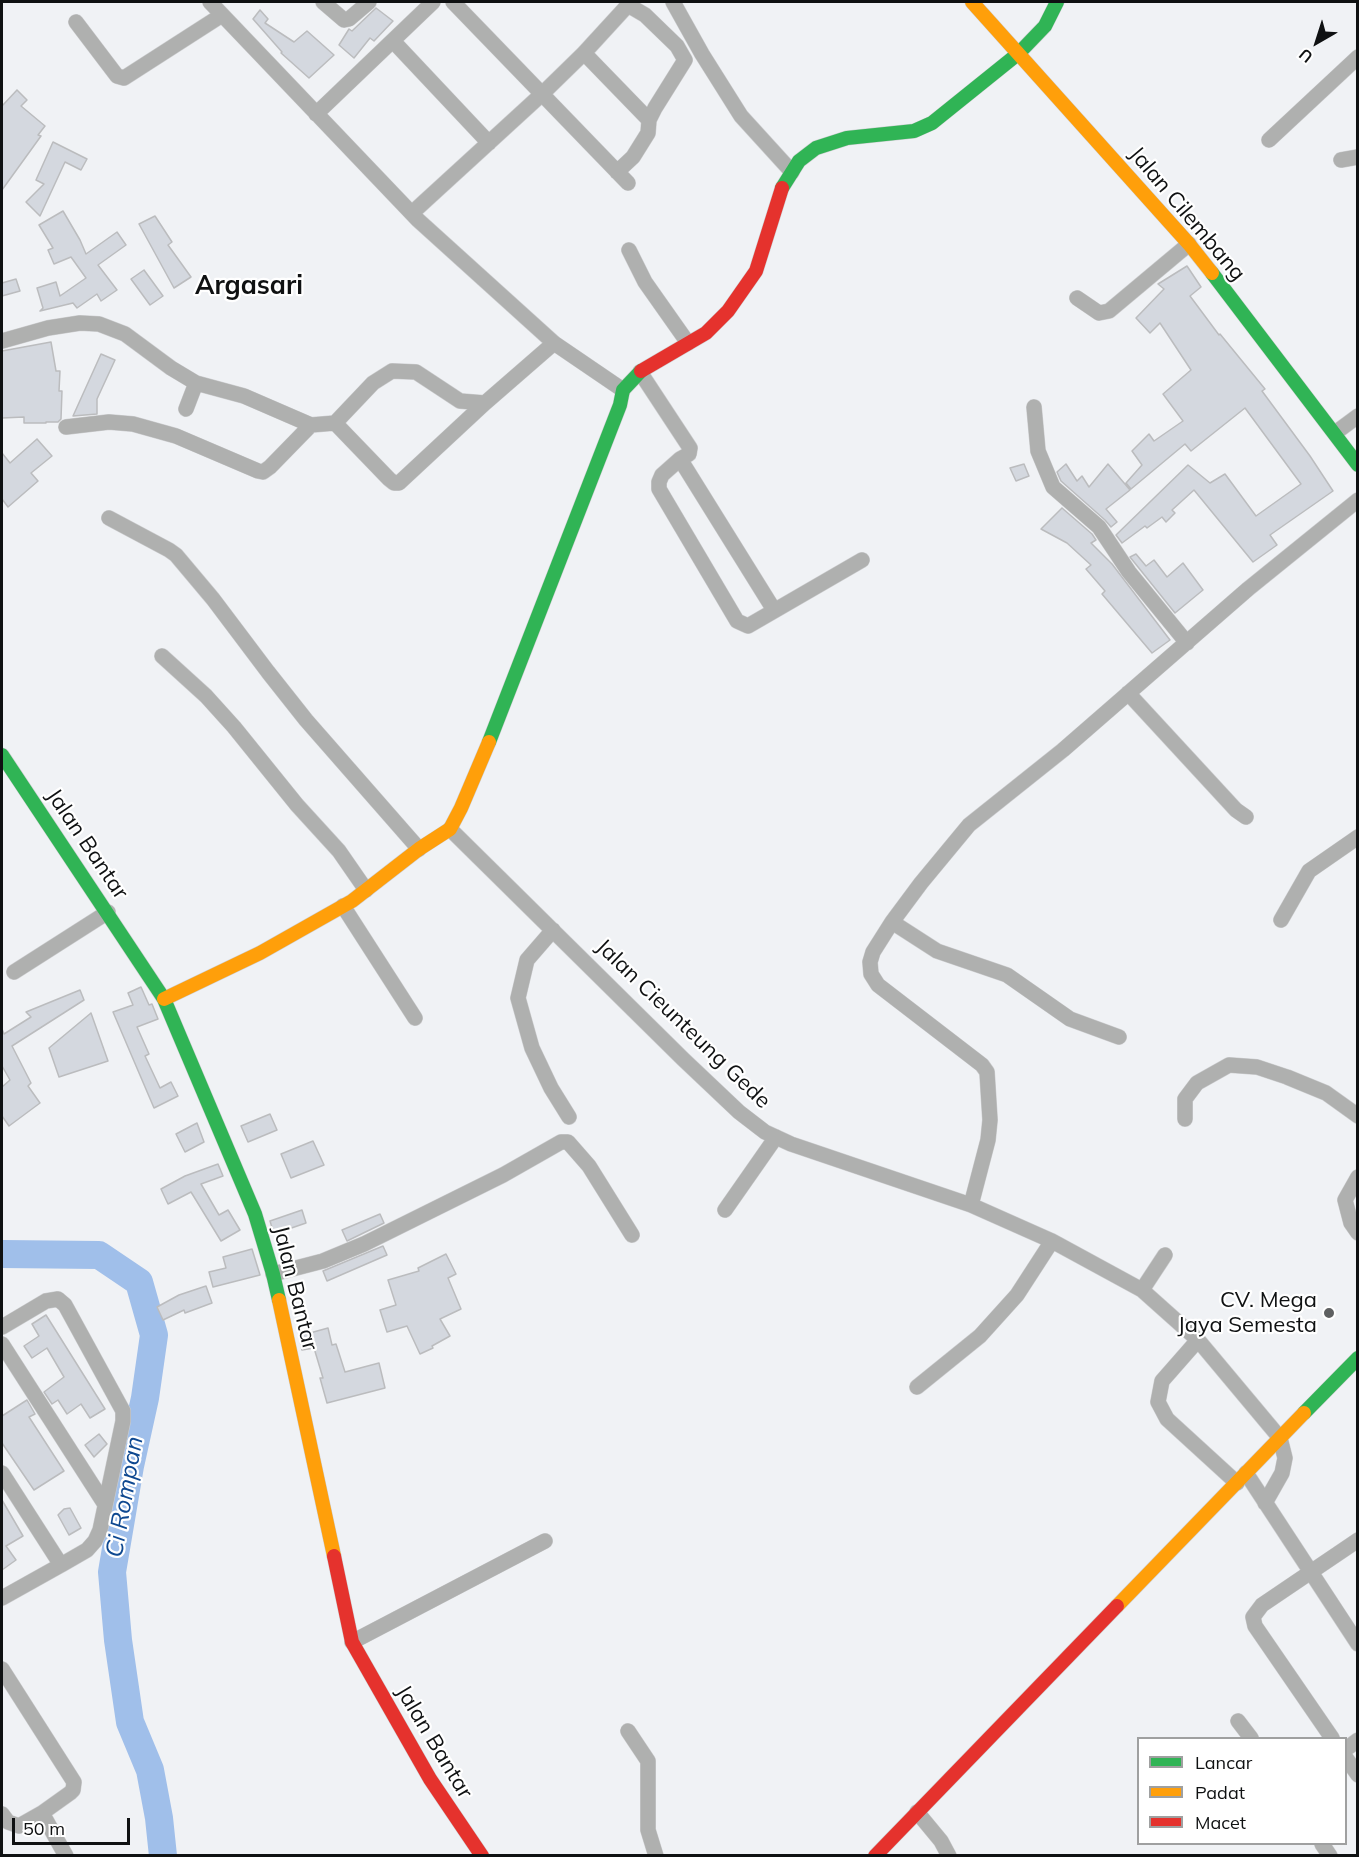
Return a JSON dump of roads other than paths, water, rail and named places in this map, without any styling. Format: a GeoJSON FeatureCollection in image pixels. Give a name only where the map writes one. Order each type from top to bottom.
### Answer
{"type":"FeatureCollection","features":[{"type":"Feature","properties":{"kind":"street"},"geometry":{"type":"LineString","coordinates":[[210,2],[412,213],[554,343],[623,390]]}},
{"type":"Feature","properties":{"kind":"street"},"geometry":{"type":"LineString","coordinates":[[323,2],[344,20],[349,19],[369,2]]}},
{"type":"Feature","properties":{"kind":"street"},"geometry":{"type":"LineString","coordinates":[[316,114],[433,2]]}},
{"type":"Feature","properties":{"kind":"street"},"geometry":{"type":"LineString","coordinates":[[453,2],[628,183]]}},
{"type":"Feature","properties":{"kind":"street"},"geometry":{"type":"LineString","coordinates":[[673,2],[741,116],[792,172]]}},
{"type":"Feature","properties":{"kind":"street","name":"Jalan Cilembang"},"geometry":{"type":"LineString","coordinates":[[972,2],[1189,244],[1358,465]]}},
{"type":"Feature","properties":{"kind":"street"},"geometry":{"type":"LineString","coordinates":[[164,999],[260,953],[343,906],[419,849],[450,829],[506,700],[620,405],[623,390],[640,372],[706,333],[728,311],[756,270],[781,190],[799,161],[816,148],[847,138],[914,131],[932,123],[1019,53],[1045,26],[1057,2]]}},
{"type":"Feature","properties":{"kind":"street"},"geometry":{"type":"LineString","coordinates":[[412,213],[542,94],[628,5],[645,15],[677,46],[685,60],[650,120],[648,133],[633,157],[616,172]]}},
{"type":"Feature","properties":{"kind":"street"},"geometry":{"type":"LineString","coordinates":[[76,22],[117,76],[124,78],[222,15]]}},
{"type":"Feature","properties":{"kind":"street"},"geometry":{"type":"LineString","coordinates":[[393,40],[489,143]]}},
{"type":"Feature","properties":{"kind":"street"},"geometry":{"type":"LineString","coordinates":[[584,53],[650,120]]}},
{"type":"Feature","properties":{"kind":"street"},"geometry":{"type":"LineString","coordinates":[[1269,140],[1358,57]]}},
{"type":"Feature","properties":{"kind":"street"},"geometry":{"type":"LineString","coordinates":[[1341,160],[1358,157]]}},
{"type":"Feature","properties":{"kind":"street"},"geometry":{"type":"LineString","coordinates":[[1077,298],[1100,313],[1109,311],[1189,244]]}},
{"type":"Feature","properties":{"kind":"street"},"geometry":{"type":"LineString","coordinates":[[629,250],[645,282],[688,344]]}},
{"type":"Feature","properties":{"kind":"street"},"geometry":{"type":"LineString","coordinates":[[2,341],[80,322],[99,324],[125,334],[171,368],[196,382],[244,396],[311,426],[335,423],[373,383],[392,371],[416,372],[460,401],[485,403]]}},
{"type":"Feature","properties":{"kind":"street"},"geometry":{"type":"LineString","coordinates":[[335,423],[389,479],[394,483],[399,483],[554,343]]}},
{"type":"Feature","properties":{"kind":"street"},"geometry":{"type":"LineString","coordinates":[[640,372],[690,448],[689,454],[662,475],[659,489],[737,621],[748,626],[862,560]]}},
{"type":"Feature","properties":{"kind":"street"},"geometry":{"type":"LineString","coordinates":[[186,409],[196,382]]}},
{"type":"Feature","properties":{"kind":"street"},"geometry":{"type":"LineString","coordinates":[[1034,406],[1038,451],[1053,487],[1099,527],[1129,572],[1187,643]]}},
{"type":"Feature","properties":{"kind":"street"},"geometry":{"type":"LineString","coordinates":[[1335,433],[1358,416]]}},
{"type":"Feature","properties":{"kind":"street"},"geometry":{"type":"LineString","coordinates":[[66,427],[108,422],[157,429],[263,472],[311,426]]}},
{"type":"Feature","properties":{"kind":"street"},"geometry":{"type":"LineString","coordinates":[[680,459],[774,610]]}},
{"type":"Feature","properties":{"kind":"street"},"geometry":{"type":"LineString","coordinates":[[971,1204],[988,1140],[990,1120],[987,1072],[982,1065],[878,985],[872,974],[870,962],[873,952],[892,922],[969,825],[1063,750],[1248,589],[1358,500]]}},
{"type":"Feature","properties":{"kind":"street"},"geometry":{"type":"LineString","coordinates":[[109,518],[176,555],[306,720],[419,849]]}},
{"type":"Feature","properties":{"kind":"street"},"geometry":{"type":"LineString","coordinates":[[162,656],[206,696],[234,727],[297,805],[339,851],[366,890]]}},
{"type":"Feature","properties":{"kind":"street"},"geometry":{"type":"LineString","coordinates":[[1128,693],[1236,810],[1246,817]]}},
{"type":"Feature","properties":{"kind":"street","name":"Jalan Bantar"},"geometry":{"type":"LineString","coordinates":[[2,755],[164,999],[255,1215],[273,1274],[352,1642],[430,1779],[482,1856]]}},
{"type":"Feature","properties":{"kind":"street","name":"Jalan Cieunteung Gede"},"geometry":{"type":"LineString","coordinates":[[450,829],[739,1112],[765,1132],[791,1144],[971,1204],[1052,1241],[1142,1290],[1198,1340],[1280,1438]]}},
{"type":"Feature","properties":{"kind":"street"},"geometry":{"type":"LineString","coordinates":[[1281,920],[1309,871],[1358,837]]}},
{"type":"Feature","properties":{"kind":"street"},"geometry":{"type":"LineString","coordinates":[[343,906],[415,1018]]}},
{"type":"Feature","properties":{"kind":"street"},"geometry":{"type":"LineString","coordinates":[[14,972],[108,912]]}},
{"type":"Feature","properties":{"kind":"street"},"geometry":{"type":"LineString","coordinates":[[892,922],[937,951],[1007,975],[1070,1019],[1119,1037]]}},
{"type":"Feature","properties":{"kind":"street"},"geometry":{"type":"LineString","coordinates":[[553,930],[527,960],[518,998],[532,1048],[551,1088],[569,1117]]}},
{"type":"Feature","properties":{"kind":"street"},"geometry":{"type":"LineString","coordinates":[[1185,1119],[1185,1099],[1197,1083],[1229,1065],[1257,1067],[1287,1077],[1326,1093],[1358,1116]]}},
{"type":"Feature","properties":{"kind":"street"},"geometry":{"type":"LineString","coordinates":[[725,1210],[776,1137]]}},
{"type":"Feature","properties":{"kind":"street"},"geometry":{"type":"LineString","coordinates":[[273,1274],[323,1261],[364,1244],[502,1175],[561,1142],[568,1142],[589,1166],[632,1235]]}},
{"type":"Feature","properties":{"kind":"street"},"geometry":{"type":"LineString","coordinates":[[1358,1177],[1345,1200],[1351,1223],[1358,1233]]}},
{"type":"Feature","properties":{"kind":"street"},"geometry":{"type":"LineString","coordinates":[[916,1387],[980,1336],[1017,1295],[1052,1241]]}},
{"type":"Feature","properties":{"kind":"street"},"geometry":{"type":"LineString","coordinates":[[1142,1290],[1165,1255]]}},
{"type":"Feature","properties":{"kind":"street"},"geometry":{"type":"LineString","coordinates":[[2,1327],[51,1299],[58,1299],[65,1305],[123,1411],[123,1421],[100,1530],[95,1541],[87,1550],[2,1598]]}},
{"type":"Feature","properties":{"kind":"street"},"geometry":{"type":"LineString","coordinates":[[1198,1340],[1162,1381],[1158,1402],[1167,1419],[1242,1478],[1265,1503],[1358,1644]]}},
{"type":"Feature","properties":{"kind":"street"},"geometry":{"type":"LineString","coordinates":[[2,1344],[104,1503]]}},
{"type":"Feature","properties":{"kind":"street"},"geometry":{"type":"LineString","coordinates":[[875,1856],[1358,1358]]}},
{"type":"Feature","properties":{"kind":"street"},"geometry":{"type":"LineString","coordinates":[[1265,1503],[1282,1473],[1285,1458],[1280,1438]]}},
{"type":"Feature","properties":{"kind":"street"},"geometry":{"type":"LineString","coordinates":[[2,1473],[61,1565]]}},
{"type":"Feature","properties":{"kind":"street"},"geometry":{"type":"LineString","coordinates":[[352,1642],[545,1540]]}},
{"type":"Feature","properties":{"kind":"street"},"geometry":{"type":"LineString","coordinates":[[1331,1737],[1255,1626],[1252,1617],[1262,1605],[1358,1540]]}},
{"type":"Feature","properties":{"kind":"street"},"geometry":{"type":"LineString","coordinates":[[2,1669],[74,1782],[70,1794],[20,1826],[9,1822],[2,1814]]}},
{"type":"Feature","properties":{"kind":"street"},"geometry":{"type":"LineString","coordinates":[[1239,1721],[1250,1737]]}},
{"type":"Feature","properties":{"kind":"street"},"geometry":{"type":"LineString","coordinates":[[628,1731],[648,1761],[648,1830],[656,1856]]}},
{"type":"Feature","properties":{"kind":"street"},"geometry":{"type":"LineString","coordinates":[[1347,1759],[1358,1775]]}},
{"type":"Feature","properties":{"kind":"street"},"geometry":{"type":"LineString","coordinates":[[42,1812],[66,1856]]}},
{"type":"Feature","properties":{"kind":"street"},"geometry":{"type":"LineString","coordinates":[[918,1812],[941,1841],[949,1856]]}},
{"type":"Feature","properties":{"kind":"waterway","name":"Ci Rompan"},"geometry":{"type":"LineString","coordinates":[[2,1254],[99,1255],[139,1282],[154,1335],[145,1398],[130,1466],[112,1572],[118,1640],[130,1722],[150,1770],[163,1856]]}},
{"type":"Feature","properties":{"kind":"place","name":"CV. Mega Jaya Semesta"},"geometry":{"type":"Point","coordinates":[1329,1313]}},
{"type":"Feature","properties":{"kind":"district","name":"Argasari"},"geometry":{"type":"Point","coordinates":[249,286]}}]}
